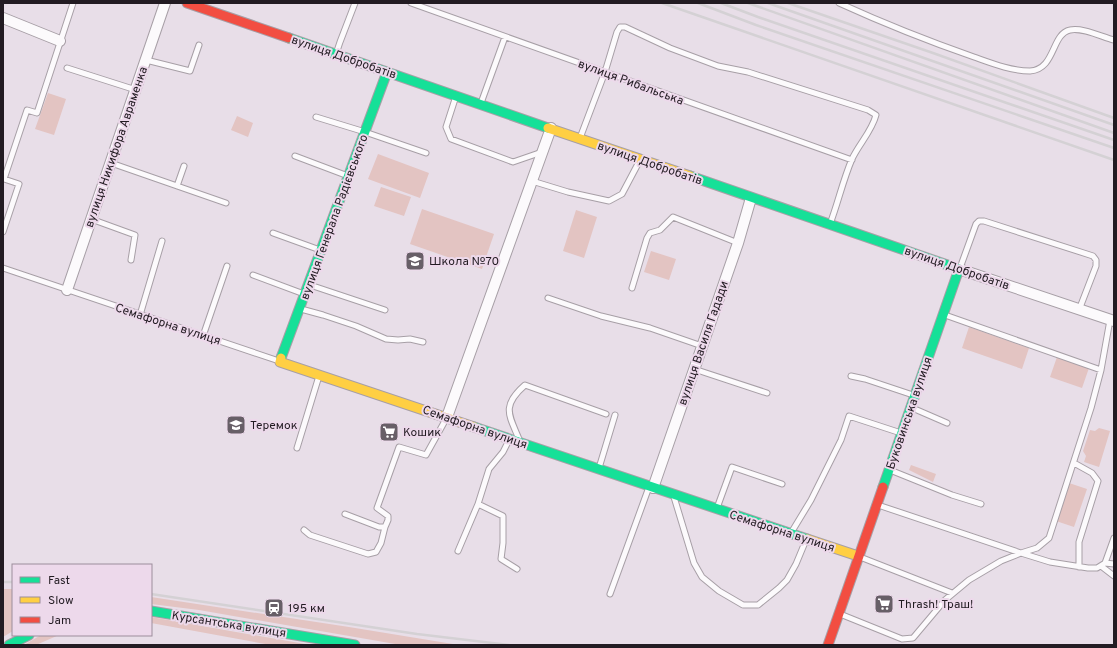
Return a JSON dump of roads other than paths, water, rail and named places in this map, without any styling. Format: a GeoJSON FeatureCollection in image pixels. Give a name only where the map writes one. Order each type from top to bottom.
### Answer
{"type":"FeatureCollection","features":[{"type":"Feature","properties":{"kind":"street","name":"вулиця Никифора Авраменка"},"geometry":{"type":"LineString","coordinates":[[67,290],[166,3]]}},
{"type":"Feature","properties":{"kind":"street","name":"вулиця Добробатів"},"geometry":{"type":"LineString","coordinates":[[187,3],[1112,321]]}},
{"type":"Feature","properties":{"kind":"street"},"geometry":{"type":"LineString","coordinates":[[3,18],[60,41]]}},
{"type":"Feature","properties":{"kind":"street","name":"вулиця Генерала Радієвського"},"geometry":{"type":"LineString","coordinates":[[280,362],[387,72]]}},
{"type":"Feature","properties":{"kind":"street"},"geometry":{"type":"LineString","coordinates":[[447,417],[551,128]]}},
{"type":"Feature","properties":{"kind":"street","name":"вулиця Василя Гадади"},"geometry":{"type":"LineString","coordinates":[[651,487],[738,243],[751,198]]}},
{"type":"Feature","properties":{"kind":"street","name":"Буковинська вулиця"},"geometry":{"type":"LineString","coordinates":[[858,556],[959,269]]}},
{"type":"Feature","properties":{"kind":"street","name":"Семафорна вулиця"},"geometry":{"type":"LineString","coordinates":[[280,362],[858,556]]}},
{"type":"Feature","properties":{"kind":"street"},"geometry":{"type":"LineString","coordinates":[[828,645],[858,556]]}},
{"type":"Feature","properties":{"kind":"street","name":"Курсантська вулиця"},"geometry":{"type":"LineString","coordinates":[[152,611],[355,645]]}},
{"type":"Feature","properties":{"kind":"street"},"geometry":{"type":"LineString","coordinates":[[9,645],[27,636]]}},
{"type":"Feature","properties":{"kind":"lane"},"geometry":{"type":"LineString","coordinates":[[3,232],[18,184],[4,179],[26,110],[37,113],[73,3]]}},
{"type":"Feature","properties":{"kind":"lane"},"geometry":{"type":"LineString","coordinates":[[336,54],[356,3]]}},
{"type":"Feature","properties":{"kind":"lane","name":"вулиця Рибальська"},"geometry":{"type":"LineString","coordinates":[[411,3],[852,160]]}},
{"type":"Feature","properties":{"kind":"lane"},"geometry":{"type":"LineString","coordinates":[[838,3],[888,25],[960,52],[1022,71],[1032,70],[1046,63],[1051,56],[1059,36],[1070,30],[1086,31],[1114,40]]}},
{"type":"Feature","properties":{"kind":"lane"},"geometry":{"type":"LineString","coordinates":[[580,139],[620,27],[625,27],[670,48],[718,66],[748,72],[868,110],[876,115],[874,123],[861,142],[852,160],[830,225]]}},
{"type":"Feature","properties":{"kind":"lane"},"geometry":{"type":"LineString","coordinates":[[481,104],[505,37]]}},
{"type":"Feature","properties":{"kind":"lane"},"geometry":{"type":"LineString","coordinates":[[146,60],[190,71],[199,45]]}},
{"type":"Feature","properties":{"kind":"lane"},"geometry":{"type":"LineString","coordinates":[[67,68],[136,90]]}},
{"type":"Feature","properties":{"kind":"lane"},"geometry":{"type":"LineString","coordinates":[[456,96],[446,127],[451,139],[513,162],[543,151]]}},
{"type":"Feature","properties":{"kind":"lane"},"geometry":{"type":"LineString","coordinates":[[316,117],[426,153]]}},
{"type":"Feature","properties":{"kind":"lane"},"geometry":{"type":"LineString","coordinates":[[295,156],[349,176]]}},
{"type":"Feature","properties":{"kind":"lane"},"geometry":{"type":"LineString","coordinates":[[532,181],[568,192],[609,201],[622,194],[641,159]]}},
{"type":"Feature","properties":{"kind":"lane"},"geometry":{"type":"LineString","coordinates":[[111,163],[226,203]]}},
{"type":"Feature","properties":{"kind":"lane"},"geometry":{"type":"LineString","coordinates":[[177,186],[184,166]]}},
{"type":"Feature","properties":{"kind":"lane"},"geometry":{"type":"LineString","coordinates":[[632,288],[647,238],[650,233],[660,230],[673,217],[738,243]]}},
{"type":"Feature","properties":{"kind":"lane"},"geometry":{"type":"LineString","coordinates":[[91,219],[135,235],[131,260]]}},
{"type":"Feature","properties":{"kind":"lane"},"geometry":{"type":"LineString","coordinates":[[959,269],[976,224],[979,221],[1093,256],[1096,260],[1096,266],[1079,310]]}},
{"type":"Feature","properties":{"kind":"lane"},"geometry":{"type":"LineString","coordinates":[[273,233],[321,250]]}},
{"type":"Feature","properties":{"kind":"lane"},"geometry":{"type":"LineString","coordinates":[[140,315],[162,242]]}},
{"type":"Feature","properties":{"kind":"lane"},"geometry":{"type":"LineString","coordinates":[[203,336],[227,266]]}},
{"type":"Feature","properties":{"kind":"lane","name":"Семафорна вулиця"},"geometry":{"type":"LineString","coordinates":[[3,268],[280,362]]}},
{"type":"Feature","properties":{"kind":"lane"},"geometry":{"type":"LineString","coordinates":[[253,275],[385,310]]}},
{"type":"Feature","properties":{"kind":"lane"},"geometry":{"type":"LineString","coordinates":[[548,298],[601,316],[650,328],[702,346]]}},
{"type":"Feature","properties":{"kind":"lane"},"geometry":{"type":"LineString","coordinates":[[300,309],[356,326],[386,339],[410,339],[423,342]]}},
{"type":"Feature","properties":{"kind":"lane"},"geometry":{"type":"LineString","coordinates":[[944,315],[1101,370]]}},
{"type":"Feature","properties":{"kind":"lane"},"geometry":{"type":"LineString","coordinates":[[838,614],[902,639],[914,638],[945,600],[969,580],[1001,561],[1037,548],[1049,538],[1091,408],[1112,321]]}},
{"type":"Feature","properties":{"kind":"lane"},"geometry":{"type":"LineString","coordinates":[[694,369],[766,393]]}},
{"type":"Feature","properties":{"kind":"lane"},"geometry":{"type":"LineString","coordinates":[[297,448],[319,374]]}},
{"type":"Feature","properties":{"kind":"lane"},"geometry":{"type":"LineString","coordinates":[[851,376],[865,379],[915,396]]}},
{"type":"Feature","properties":{"kind":"lane"},"geometry":{"type":"LineString","coordinates":[[520,442],[511,422],[509,407],[514,396],[524,385],[606,414]]}},
{"type":"Feature","properties":{"kind":"lane"},"geometry":{"type":"LineString","coordinates":[[917,410],[947,423]]}},
{"type":"Feature","properties":{"kind":"lane"},"geometry":{"type":"LineString","coordinates":[[599,469],[616,415]]}},
{"type":"Feature","properties":{"kind":"lane"},"geometry":{"type":"LineString","coordinates":[[790,534],[818,487],[841,440],[849,416],[902,433]]}},
{"type":"Feature","properties":{"kind":"lane"},"geometry":{"type":"LineString","coordinates":[[304,530],[310,535],[368,554],[376,552],[388,520],[388,516],[377,508],[399,448],[426,455],[447,417]]}},
{"type":"Feature","properties":{"kind":"lane"},"geometry":{"type":"LineString","coordinates":[[458,551],[478,504],[489,469],[510,439]]}},
{"type":"Feature","properties":{"kind":"lane"},"geometry":{"type":"LineString","coordinates":[[1074,462],[1092,473],[1098,481],[1079,542],[1079,567]]}},
{"type":"Feature","properties":{"kind":"lane"},"geometry":{"type":"LineString","coordinates":[[717,509],[732,467],[782,484]]}},
{"type":"Feature","properties":{"kind":"lane"},"geometry":{"type":"LineString","coordinates":[[889,470],[952,495],[981,504]]}},
{"type":"Feature","properties":{"kind":"lane"},"geometry":{"type":"LineString","coordinates":[[610,594],[651,487]]}},
{"type":"Feature","properties":{"kind":"lane"},"geometry":{"type":"LineString","coordinates":[[673,495],[694,563],[702,577],[719,591],[743,605],[758,605],[787,580],[796,564],[806,539]]}},
{"type":"Feature","properties":{"kind":"lane"},"geometry":{"type":"LineString","coordinates":[[478,504],[503,516],[503,543],[501,559],[517,569]]}},
{"type":"Feature","properties":{"kind":"lane"},"geometry":{"type":"LineString","coordinates":[[877,505],[1021,554],[1050,562],[1079,567],[1097,568],[1103,564],[1114,538]]}},
{"type":"Feature","properties":{"kind":"lane"},"geometry":{"type":"LineString","coordinates":[[345,514],[379,527],[385,527]]}},
{"type":"Feature","properties":{"kind":"lane"},"geometry":{"type":"LineString","coordinates":[[858,556],[952,594]]}},
{"type":"Feature","properties":{"kind":"lane"},"geometry":{"type":"LineString","coordinates":[[1103,564],[1114,564]]}},
{"type":"Feature","properties":{"kind":"lane"},"geometry":{"type":"LineString","coordinates":[[1103,564],[1114,576]]}},
{"type":"Feature","properties":{"kind":"railway"},"geometry":{"type":"LineString","coordinates":[[662,3],[1114,160]]}},
{"type":"Feature","properties":{"kind":"railway"},"geometry":{"type":"LineString","coordinates":[[698,3],[756,25],[1114,148]]}},
{"type":"Feature","properties":{"kind":"railway"},"geometry":{"type":"LineString","coordinates":[[721,3],[1114,140]]}},
{"type":"Feature","properties":{"kind":"railway"},"geometry":{"type":"LineString","coordinates":[[748,3],[1114,133]]}},
{"type":"Feature","properties":{"kind":"railway"},"geometry":{"type":"LineString","coordinates":[[768,3],[1114,125]]}},
{"type":"Feature","properties":{"kind":"railway"},"geometry":{"type":"LineString","coordinates":[[788,3],[1114,118]]}},
{"type":"Feature","properties":{"kind":"railway"},"geometry":{"type":"LineString","coordinates":[[3,582],[12,582]]}},
{"type":"Feature","properties":{"kind":"railway"},"geometry":{"type":"LineString","coordinates":[[152,594],[417,634],[509,645]]}},
{"type":"Feature","properties":{"kind":"place","name":"Школа №70"},"geometry":{"type":"Point","coordinates":[415,261]}},
{"type":"Feature","properties":{"kind":"place","name":"Теремок"},"geometry":{"type":"Point","coordinates":[236,425]}},
{"type":"Feature","properties":{"kind":"place","name":"Кошик"},"geometry":{"type":"Point","coordinates":[389,432]}},
{"type":"Feature","properties":{"kind":"place","name":"Thrash! Траш!"},"geometry":{"type":"Point","coordinates":[884,604]}},
{"type":"Feature","properties":{"kind":"place","name":"195 км"},"geometry":{"type":"Point","coordinates":[274,608]}}]}
